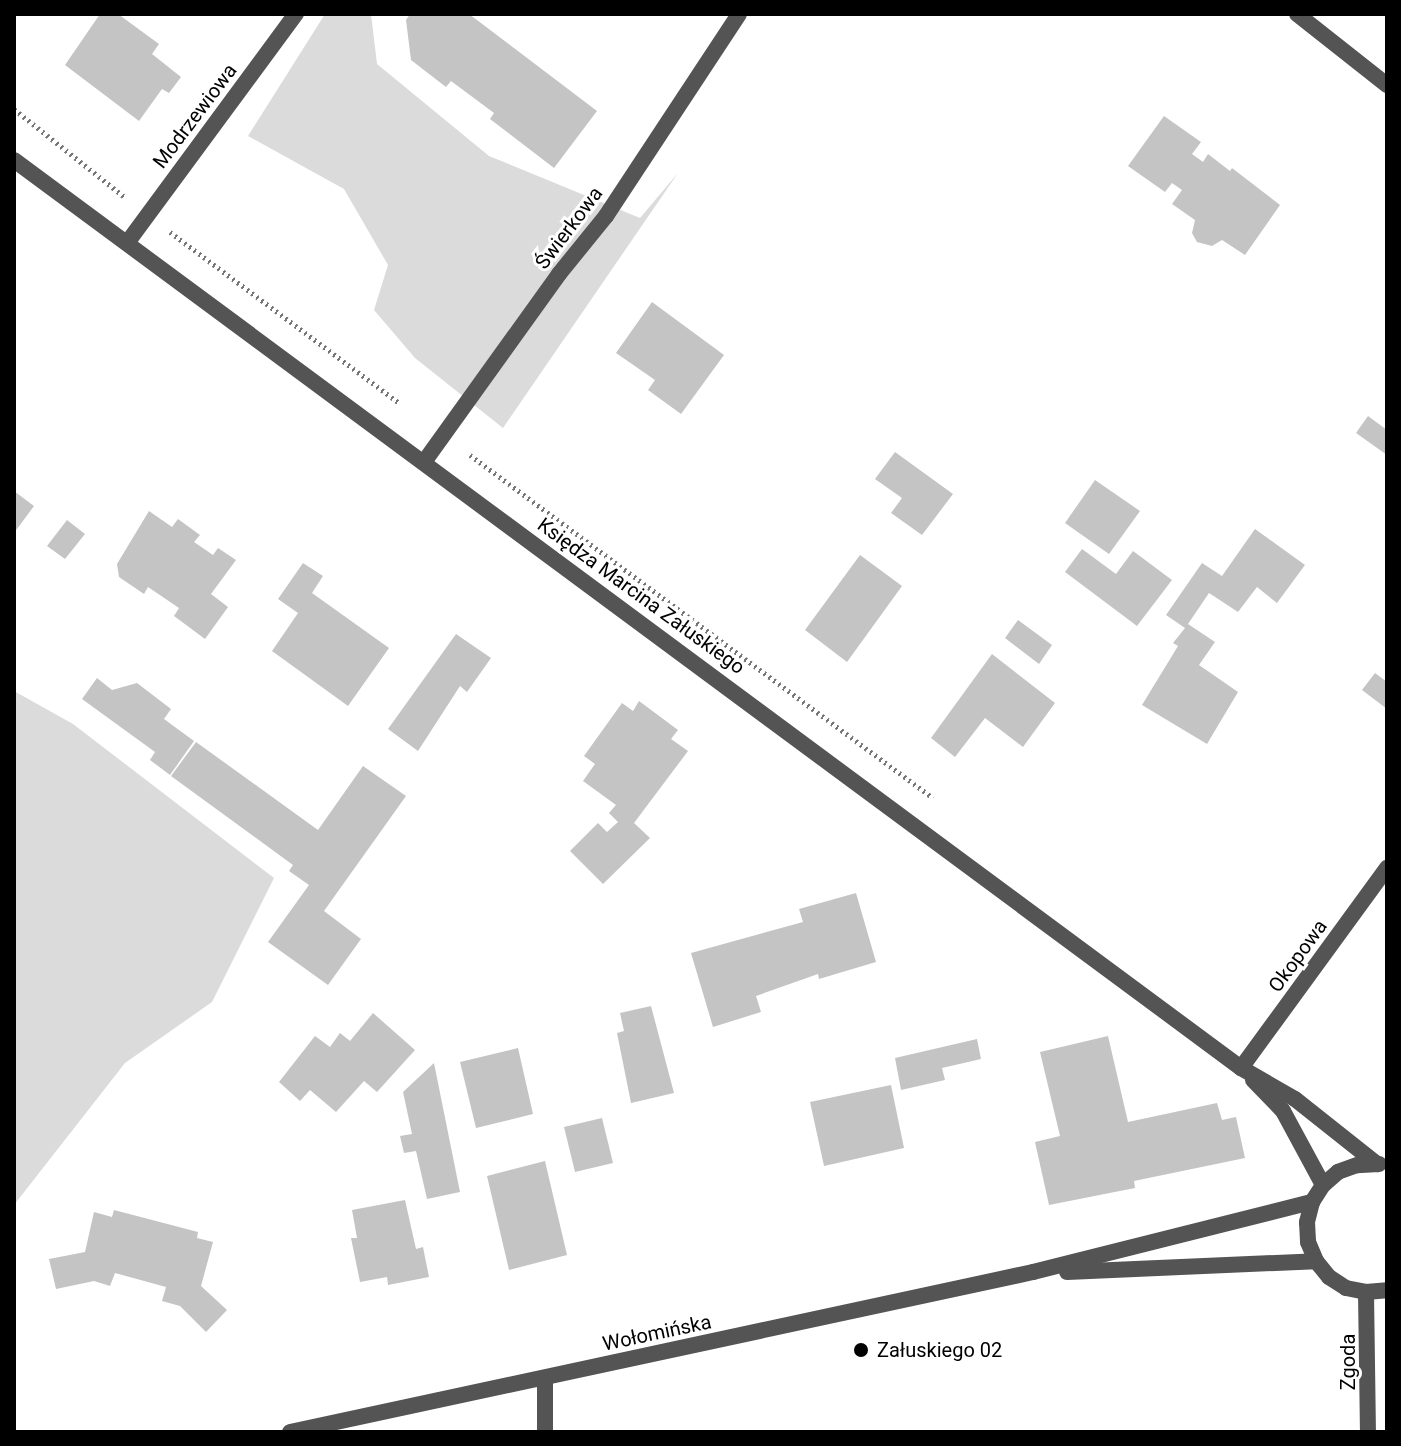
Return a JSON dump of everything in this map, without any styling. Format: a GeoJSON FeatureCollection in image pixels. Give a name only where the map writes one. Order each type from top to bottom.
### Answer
{"type":"FeatureCollection","features":[{"type":"Feature","properties":{"kind":"street","name":"Modrzewiowa"},"geometry":{"type":"LineString","coordinates":[[127,243],[296,14]]}},
{"type":"Feature","properties":{"kind":"street","name":"Świerkowa"},"geometry":{"type":"LineString","coordinates":[[424,462],[559,274],[606,216],[739,14]]}},
{"type":"Feature","properties":{"kind":"street"},"geometry":{"type":"LineString","coordinates":[[1297,14],[1387,85]]}},
{"type":"Feature","properties":{"kind":"street","name":"Księdza Marcina Załuskiego"},"geometry":{"type":"LineString","coordinates":[[14,160],[1241,1068],[1295,1099],[1382,1165]]}},
{"type":"Feature","properties":{"kind":"street","name":"Okopowa"},"geometry":{"type":"LineString","coordinates":[[1241,1068],[1387,868]]}},
{"type":"Feature","properties":{"kind":"street","name":"Księdza Marcina Załuskiego"},"geometry":{"type":"LineString","coordinates":[[1241,1068],[1283,1111],[1323,1185]]}},
{"type":"Feature","properties":{"kind":"street"},"geometry":{"type":"LineString","coordinates":[[1382,1165],[1357,1165],[1338,1172],[1323,1185],[1312,1202],[1308,1232],[1316,1261],[1329,1277],[1346,1288],[1366,1292],[1387,1290]]}},
{"type":"Feature","properties":{"kind":"street","name":"Wołomińska"},"geometry":{"type":"LineString","coordinates":[[290,1432],[1033,1272],[1312,1202]]}},
{"type":"Feature","properties":{"kind":"street","name":"Wołomińska"},"geometry":{"type":"LineString","coordinates":[[1033,1272],[1316,1261]]}},
{"type":"Feature","properties":{"kind":"street","name":"Zgoda"},"geometry":{"type":"LineString","coordinates":[[1366,1292],[1368,1432]]}},
{"type":"Feature","properties":{"kind":"street"},"geometry":{"type":"LineString","coordinates":[[545,1378],[545,1432]]}},
{"type":"Feature","properties":{"kind":"path"},"geometry":{"type":"LineString","coordinates":[[14,109],[133,203]]}},
{"type":"Feature","properties":{"kind":"path"},"geometry":{"type":"LineString","coordinates":[[170,232],[411,412]]}},
{"type":"Feature","properties":{"kind":"shaded area"},"geometry":{"type":"Polygon","coordinates":[[[325,14],[371,14],[377,64],[489,156],[640,218],[678,173],[503,428],[415,358],[374,310],[388,265],[344,189],[248,136],[325,14]]]}},
{"type":"Feature","properties":{"kind":"shaded area"},"geometry":{"type":"Polygon","coordinates":[[[14,691],[73,724],[274,878],[212,1002],[125,1063],[14,1205],[14,691]]]}},
{"type":"Feature","properties":{"kind":"building"},"geometry":{"type":"Polygon","coordinates":[[[100,14],[118,14],[159,44],[152,54],[181,77],[169,93],[162,89],[139,121],[65,65],[100,14]]]}},
{"type":"Feature","properties":{"kind":"building"},"geometry":{"type":"Polygon","coordinates":[[[410,14],[469,14],[597,111],[554,168],[490,119],[494,113],[451,81],[446,87],[411,60],[406,20],[410,14]]]}},
{"type":"Feature","properties":{"kind":"building"},"geometry":{"type":"Polygon","coordinates":[[[1164,116],[1201,142],[1192,154],[1203,162],[1208,154],[1230,171],[1232,168],[1280,205],[1245,255],[1222,240],[1212,246],[1197,242],[1192,233],[1195,220],[1172,204],[1182,190],[1172,183],[1165,192],[1128,166],[1164,116]]]}},
{"type":"Feature","properties":{"kind":"building"},"geometry":{"type":"Polygon","coordinates":[[[652,302],[724,355],[681,414],[648,390],[655,380],[616,353],[652,302]]]}},
{"type":"Feature","properties":{"kind":"building"},"geometry":{"type":"Polygon","coordinates":[[[1368,416],[1387,430],[1387,455],[1356,433],[1368,416]]]}},
{"type":"Feature","properties":{"kind":"building"},"geometry":{"type":"Polygon","coordinates":[[[895,452],[953,494],[922,535],[891,513],[902,498],[875,479],[895,452]]]}},
{"type":"Feature","properties":{"kind":"building"},"geometry":{"type":"Polygon","coordinates":[[[1095,480],[1140,511],[1109,554],[1065,523],[1095,480]]]}},
{"type":"Feature","properties":{"kind":"building"},"geometry":{"type":"Polygon","coordinates":[[[14,491],[34,506],[14,533],[14,491]]]}},
{"type":"Feature","properties":{"kind":"building"},"geometry":{"type":"Polygon","coordinates":[[[149,511],[172,527],[178,519],[200,535],[194,542],[213,555],[218,548],[236,560],[211,594],[228,607],[205,639],[174,616],[179,608],[148,587],[144,594],[119,577],[117,564],[149,511]]]}},
{"type":"Feature","properties":{"kind":"building"},"geometry":{"type":"Polygon","coordinates":[[[67,520],[85,534],[65,559],[47,546],[67,520]]]}},
{"type":"Feature","properties":{"kind":"building"},"geometry":{"type":"Polygon","coordinates":[[[1255,529],[1305,565],[1277,603],[1257,587],[1238,612],[1209,593],[1188,624],[1215,642],[1199,665],[1238,692],[1207,744],[1142,705],[1178,646],[1173,643],[1185,628],[1166,615],[1202,563],[1222,576],[1255,529]]]}},
{"type":"Feature","properties":{"kind":"building"},"geometry":{"type":"Polygon","coordinates":[[[1082,549],[1116,574],[1133,551],[1172,580],[1137,626],[1065,572],[1082,549]]]}},
{"type":"Feature","properties":{"kind":"building"},"geometry":{"type":"Polygon","coordinates":[[[860,555],[902,586],[847,662],[805,630],[860,555]]]}},
{"type":"Feature","properties":{"kind":"building"},"geometry":{"type":"Polygon","coordinates":[[[303,563],[323,576],[312,593],[389,648],[348,706],[272,651],[298,613],[278,599],[303,563]]]}},
{"type":"Feature","properties":{"kind":"building"},"geometry":{"type":"Polygon","coordinates":[[[1018,620],[1052,645],[1039,664],[1005,638],[1018,620]]]}},
{"type":"Feature","properties":{"kind":"building"},"geometry":{"type":"Polygon","coordinates":[[[456,634],[491,658],[467,692],[460,686],[418,751],[388,729],[456,634]]]}},
{"type":"Feature","properties":{"kind":"building"},"geometry":{"type":"Polygon","coordinates":[[[992,654],[1055,703],[1023,747],[985,718],[955,757],[931,738],[992,654]]]}},
{"type":"Feature","properties":{"kind":"building"},"geometry":{"type":"Polygon","coordinates":[[[1375,673],[1387,682],[1387,709],[1362,690],[1375,673]]]}},
{"type":"Feature","properties":{"kind":"building"},"geometry":{"type":"Polygon","coordinates":[[[97,678],[112,690],[137,683],[171,709],[164,719],[194,741],[170,775],[150,760],[155,752],[82,699],[97,678]]]}},
{"type":"Feature","properties":{"kind":"building"},"geometry":{"type":"Polygon","coordinates":[[[639,701],[678,730],[671,739],[688,751],[634,823],[650,838],[603,884],[570,851],[598,823],[607,832],[618,822],[609,813],[616,805],[583,781],[595,764],[584,756],[622,703],[633,711],[639,701]]]}},
{"type":"Feature","properties":{"kind":"building"},"geometry":{"type":"Polygon","coordinates":[[[196,742],[318,830],[363,766],[406,796],[324,911],[361,939],[328,985],[268,942],[309,885],[289,871],[293,865],[171,776],[196,742]]]}},
{"type":"Feature","properties":{"kind":"building"},"geometry":{"type":"Polygon","coordinates":[[[856,893],[876,962],[819,979],[818,974],[756,996],[761,1012],[713,1027],[691,953],[803,922],[799,909],[856,893]]]}},
{"type":"Feature","properties":{"kind":"building"},"geometry":{"type":"Polygon","coordinates":[[[651,1006],[674,1093],[631,1103],[617,1033],[624,1031],[620,1013],[651,1006]]]}},
{"type":"Feature","properties":{"kind":"building"},"geometry":{"type":"Polygon","coordinates":[[[373,1013],[415,1050],[377,1092],[364,1081],[336,1112],[310,1090],[300,1101],[279,1082],[315,1036],[330,1047],[340,1033],[350,1041],[373,1013]]]}},
{"type":"Feature","properties":{"kind":"building"},"geometry":{"type":"Polygon","coordinates":[[[1108,1036],[1128,1122],[1217,1103],[1222,1120],[1236,1117],[1245,1158],[1134,1181],[1135,1188],[1049,1205],[1035,1142],[1060,1136],[1040,1052],[1108,1036]]]}},
{"type":"Feature","properties":{"kind":"building"},"geometry":{"type":"Polygon","coordinates":[[[977,1039],[981,1059],[942,1068],[945,1080],[901,1090],[895,1058],[977,1039]]]}},
{"type":"Feature","properties":{"kind":"building"},"geometry":{"type":"Polygon","coordinates":[[[518,1048],[533,1114],[476,1128],[460,1062],[518,1048]]]}},
{"type":"Feature","properties":{"kind":"building"},"geometry":{"type":"Polygon","coordinates":[[[434,1063],[460,1192],[427,1199],[416,1151],[404,1153],[400,1136],[412,1134],[403,1092],[434,1063]]]}},
{"type":"Feature","properties":{"kind":"building"},"geometry":{"type":"Polygon","coordinates":[[[891,1085],[904,1148],[824,1166],[810,1102],[891,1085]]]}},
{"type":"Feature","properties":{"kind":"building"},"geometry":{"type":"Polygon","coordinates":[[[602,1118],[613,1163],[575,1172],[564,1127],[602,1118]]]}},
{"type":"Feature","properties":{"kind":"building"},"geometry":{"type":"Polygon","coordinates":[[[545,1161],[567,1255],[509,1270],[487,1176],[545,1161]]]}},
{"type":"Feature","properties":{"kind":"building"},"geometry":{"type":"Polygon","coordinates":[[[405,1200],[416,1249],[423,1247],[429,1277],[388,1285],[387,1277],[360,1282],[351,1238],[357,1238],[352,1210],[405,1200]]]}},
{"type":"Feature","properties":{"kind":"building"},"geometry":{"type":"Polygon","coordinates":[[[114,1210],[198,1232],[197,1238],[213,1242],[201,1286],[227,1310],[206,1332],[180,1306],[162,1301],[166,1287],[115,1273],[110,1286],[94,1281],[56,1289],[49,1259],[85,1252],[94,1212],[112,1217],[114,1210]]]}},
{"type":"Feature","properties":{"kind":"place","name":"Załuskiego 02"},"geometry":{"type":"Point","coordinates":[861,1350]}}]}
